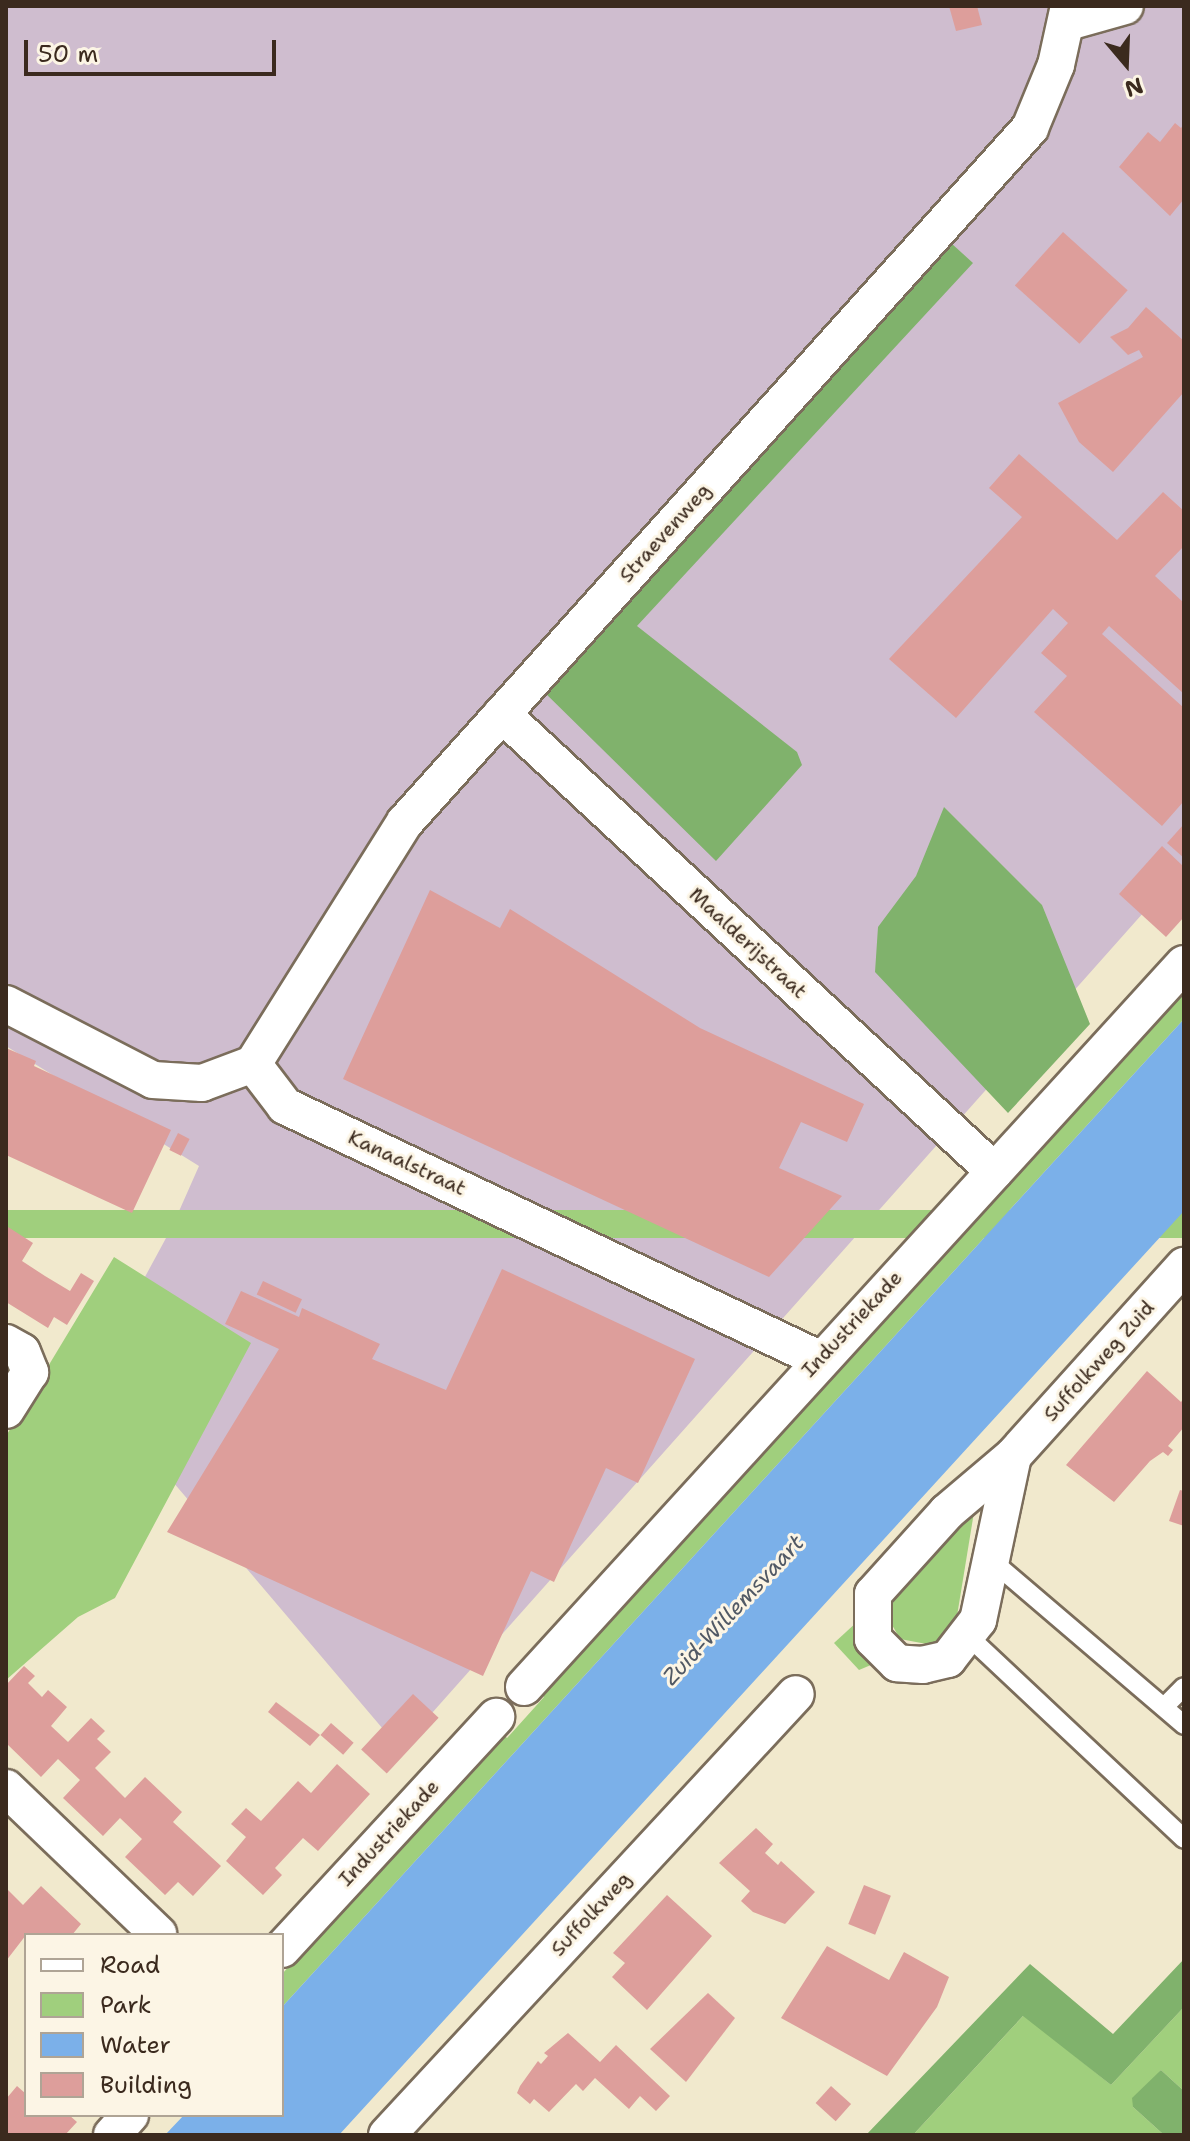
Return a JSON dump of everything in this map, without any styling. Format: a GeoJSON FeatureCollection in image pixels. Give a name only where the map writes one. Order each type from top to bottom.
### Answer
{"type":"FeatureCollection","features":[{"type":"Feature","properties":{"kind":"street"},"geometry":{"type":"LineString","coordinates":[[1069,14],[1125,6]]}},
{"type":"Feature","properties":{"kind":"street","name":"Straevenweg"},"geometry":{"type":"LineString","coordinates":[[253,1064],[405,822],[1030,128],[1069,14]]}},
{"type":"Feature","properties":{"kind":"street","name":"Maalderijstraat"},"geometry":{"type":"LineString","coordinates":[[502,714],[994,1171]]}},
{"type":"Feature","properties":{"kind":"street","name":"Industriekade"},"geometry":{"type":"LineString","coordinates":[[524,1687],[819,1359],[1184,964]]}},
{"type":"Feature","properties":{"kind":"street"},"geometry":{"type":"LineString","coordinates":[[6,1004],[153,1080],[202,1083],[253,1064]]}},
{"type":"Feature","properties":{"kind":"street","name":"Kanaalstraat"},"geometry":{"type":"LineString","coordinates":[[253,1064],[285,1106],[819,1359]]}},
{"type":"Feature","properties":{"kind":"street","name":"Suffolkweg Zuid"},"geometry":{"type":"LineString","coordinates":[[1013,1456],[978,1620],[948,1659],[897,1663],[873,1639],[873,1594],[947,1512],[1013,1456],[1181,1276]]}},
{"type":"Feature","properties":{"kind":"street"},"geometry":{"type":"LineString","coordinates":[[6,1343],[22,1352],[30,1372],[6,1410]]}},
{"type":"Feature","properties":{"kind":"street","name":"Suffolkweg"},"geometry":{"type":"LineString","coordinates":[[387,2135],[796,1694]]}},
{"type":"Feature","properties":{"kind":"street","name":"Industriekade"},"geometry":{"type":"LineString","coordinates":[[284,1947],[496,1717]]}},
{"type":"Feature","properties":{"kind":"street"},"geometry":{"type":"LineString","coordinates":[[6,1788],[157,1933]]}},
{"type":"Feature","properties":{"kind":"street"},"geometry":{"type":"LineString","coordinates":[[112,2135],[128,2117]]}},
{"type":"Feature","properties":{"kind":"lane"},"geometry":{"type":"LineString","coordinates":[[991,1560],[1184,1725]]}},
{"type":"Feature","properties":{"kind":"lane"},"geometry":{"type":"LineString","coordinates":[[966,1634],[1184,1839]]}},
{"type":"Feature","properties":{"kind":"lane"},"geometry":{"type":"LineString","coordinates":[[1164,1707],[1184,1687]]}},
{"type":"Feature","properties":{"kind":"shaded area"},"geometry":{"type":"Polygon","coordinates":[[[6,6],[1184,6],[1184,867],[400,1749],[88,1382],[172,1227],[199,1166],[6,1046],[6,6]]]}},
{"type":"Feature","properties":{"kind":"green space"},"geometry":{"type":"Polygon","coordinates":[[[951,243],[973,263],[637,626],[797,752],[802,765],[716,861],[540,688],[951,243]]]}},
{"type":"Feature","properties":{"kind":"green space"},"geometry":{"type":"Polygon","coordinates":[[[944,807],[1042,905],[1090,1024],[1008,1113],[875,972],[878,927],[916,876],[944,807]]]}},
{"type":"Feature","properties":{"kind":"green space"},"geometry":{"type":"Polygon","coordinates":[[[1184,990],[1184,1019],[284,2005],[284,1972],[502,1733],[507,1738],[544,1697],[540,1692],[1184,990]]]}},
{"type":"Feature","properties":{"kind":"green space"},"geometry":{"type":"Polygon","coordinates":[[[6,1210],[1184,1210],[1184,1238],[6,1238],[6,1210]]]}},
{"type":"Feature","properties":{"kind":"green space"},"geometry":{"type":"Polygon","coordinates":[[[114,1257],[251,1343],[115,1598],[78,1617],[6,1680],[6,1436],[114,1257]]]}},
{"type":"Feature","properties":{"kind":"green space"},"geometry":{"type":"Polygon","coordinates":[[[975,1506],[957,1616],[948,1632],[932,1645],[900,1639],[887,1616],[895,1598],[975,1506]]]}},
{"type":"Feature","properties":{"kind":"green space"},"geometry":{"type":"Polygon","coordinates":[[[858,1621],[878,1662],[859,1670],[834,1643],[858,1621]]]}},
{"type":"Feature","properties":{"kind":"green space"},"geometry":{"type":"Polygon","coordinates":[[[1184,1959],[1184,2007],[1111,2085],[1023,2016],[913,2135],[866,2135],[1030,1964],[1113,2034],[1184,1959]]]}},
{"type":"Feature","properties":{"kind":"green space"},"geometry":{"type":"Polygon","coordinates":[[[1184,2007],[1184,2091],[1161,2070],[1133,2107],[1164,2135],[913,2135],[1024,2015],[1111,2085],[1184,2007]]]}},
{"type":"Feature","properties":{"kind":"green space"},"geometry":{"type":"Polygon","coordinates":[[[1161,2070],[1184,2091],[1184,2135],[1164,2135],[1133,2107],[1132,2098],[1161,2070]]]}},
{"type":"Feature","properties":{"kind":"water","name":"Zuid-Willemsvaart"},"geometry":{"type":"Polygon","coordinates":[[[1184,1019],[1184,1211],[339,2135],[165,2135],[182,2117],[284,2117],[284,2005],[1184,1019]]]}},
{"type":"Feature","properties":{"kind":"building"},"geometry":{"type":"Polygon","coordinates":[[[949,6],[977,6],[982,25],[956,31],[949,6]]]}},
{"type":"Feature","properties":{"kind":"building"},"geometry":{"type":"Polygon","coordinates":[[[1175,123],[1181,128],[1184,124],[1184,199],[1170,216],[1119,167],[1148,132],[1160,142],[1175,123]]]}},
{"type":"Feature","properties":{"kind":"building"},"geometry":{"type":"Polygon","coordinates":[[[1063,232],[1128,290],[1079,344],[1015,286],[1063,232]]]}},
{"type":"Feature","properties":{"kind":"building"},"geometry":{"type":"Polygon","coordinates":[[[1146,307],[1184,341],[1184,392],[1113,472],[1079,442],[1058,403],[1143,357],[1139,350],[1128,355],[1110,337],[1128,328],[1146,307]]]}},
{"type":"Feature","properties":{"kind":"building"},"geometry":{"type":"Polygon","coordinates":[[[1019,454],[1117,540],[1163,492],[1184,511],[1184,546],[1155,576],[1184,603],[1184,694],[1109,626],[1102,634],[1184,708],[1184,801],[1162,826],[1034,712],[1067,676],[1041,653],[1068,623],[1053,609],[956,718],[889,659],[1022,517],[989,488],[1019,454]]]}},
{"type":"Feature","properties":{"kind":"building"},"geometry":{"type":"Polygon","coordinates":[[[1184,824],[1184,858],[1167,843],[1184,824]]]}},
{"type":"Feature","properties":{"kind":"building"},"geometry":{"type":"Polygon","coordinates":[[[1162,846],[1184,867],[1184,917],[1166,937],[1119,894],[1162,846]]]}},
{"type":"Feature","properties":{"kind":"building"},"geometry":{"type":"Polygon","coordinates":[[[430,890],[500,928],[510,909],[700,1028],[864,1104],[847,1142],[801,1122],[779,1168],[842,1196],[769,1277],[343,1079],[430,890]]]}},
{"type":"Feature","properties":{"kind":"building"},"geometry":{"type":"Polygon","coordinates":[[[6,1048],[36,1061],[34,1066],[171,1130],[132,1213],[6,1155],[6,1048]]]}},
{"type":"Feature","properties":{"kind":"building"},"geometry":{"type":"Polygon","coordinates":[[[178,1133],[190,1139],[181,1156],[169,1150],[178,1133]]]}},
{"type":"Feature","properties":{"kind":"building"},"geometry":{"type":"Polygon","coordinates":[[[8,1227],[33,1243],[22,1261],[45,1276],[70,1291],[81,1273],[94,1281],[67,1325],[54,1317],[48,1328],[6,1302],[8,1227]]]}},
{"type":"Feature","properties":{"kind":"building"},"geometry":{"type":"Polygon","coordinates":[[[502,1269],[695,1359],[638,1483],[606,1468],[554,1582],[531,1571],[483,1676],[167,1532],[279,1349],[225,1324],[241,1291],[299,1317],[302,1308],[380,1344],[372,1359],[446,1390],[502,1269]]]}},
{"type":"Feature","properties":{"kind":"building"},"geometry":{"type":"Polygon","coordinates":[[[263,1281],[302,1299],[296,1313],[257,1295],[263,1281]]]}},
{"type":"Feature","properties":{"kind":"building"},"geometry":{"type":"Polygon","coordinates":[[[1147,1371],[1181,1402],[1184,1398],[1184,1427],[1168,1446],[1173,1450],[1168,1456],[1163,1452],[1150,1461],[1114,1502],[1066,1465],[1147,1371]]]}},
{"type":"Feature","properties":{"kind":"building"},"geometry":{"type":"Polygon","coordinates":[[[1180,1490],[1184,1491],[1184,1526],[1169,1521],[1180,1490]]]}},
{"type":"Feature","properties":{"kind":"building"},"geometry":{"type":"Polygon","coordinates":[[[24,1666],[35,1676],[28,1683],[42,1697],[48,1690],[67,1707],[51,1726],[68,1742],[91,1718],[105,1731],[97,1739],[111,1752],[95,1768],[125,1798],[145,1777],[182,1812],[173,1822],[221,1866],[193,1896],[178,1882],[165,1895],[125,1857],[142,1839],[120,1818],[103,1836],[63,1798],[80,1780],[58,1759],[41,1777],[6,1743],[6,1685],[24,1666]]]}},
{"type":"Feature","properties":{"kind":"building"},"geometry":{"type":"Polygon","coordinates":[[[413,1694],[439,1718],[387,1773],[361,1750],[413,1694]]]}},
{"type":"Feature","properties":{"kind":"building"},"geometry":{"type":"Polygon","coordinates":[[[276,1702],[320,1735],[310,1746],[268,1712],[276,1702]]]}},
{"type":"Feature","properties":{"kind":"building"},"geometry":{"type":"Polygon","coordinates":[[[331,1723],[354,1743],[343,1755],[321,1735],[331,1723]]]}},
{"type":"Feature","properties":{"kind":"building"},"geometry":{"type":"Polygon","coordinates":[[[337,1764],[370,1794],[318,1851],[303,1838],[275,1868],[282,1875],[263,1895],[226,1861],[246,1837],[231,1824],[246,1808],[261,1821],[298,1781],[311,1793],[337,1764]]]}},
{"type":"Feature","properties":{"kind":"building"},"geometry":{"type":"Polygon","coordinates":[[[756,1828],[773,1844],[765,1853],[778,1865],[781,1861],[815,1892],[785,1924],[753,1912],[741,1901],[750,1891],[719,1863],[756,1828]]]}},
{"type":"Feature","properties":{"kind":"building"},"geometry":{"type":"Polygon","coordinates":[[[864,1885],[891,1896],[875,1935],[848,1924],[864,1885]]]}},
{"type":"Feature","properties":{"kind":"building"},"geometry":{"type":"Polygon","coordinates":[[[41,1886],[81,1924],[74,1933],[24,1933],[24,1938],[6,1961],[6,1888],[23,1905],[41,1886]]]}},
{"type":"Feature","properties":{"kind":"building"},"geometry":{"type":"Polygon","coordinates":[[[667,1895],[712,1936],[647,2010],[612,1977],[625,1963],[613,1953],[667,1895]]]}},
{"type":"Feature","properties":{"kind":"building"},"geometry":{"type":"Polygon","coordinates":[[[827,1946],[889,1980],[904,1952],[949,1977],[937,2007],[887,2076],[781,2018],[827,1946]]]}},
{"type":"Feature","properties":{"kind":"building"},"geometry":{"type":"Polygon","coordinates":[[[708,1993],[735,2018],[686,2082],[650,2049],[708,1993]]]}},
{"type":"Feature","properties":{"kind":"building"},"geometry":{"type":"Polygon","coordinates":[[[568,2033],[600,2062],[616,2045],[670,2096],[656,2111],[640,2096],[629,2109],[595,2078],[583,2091],[576,2084],[549,2112],[534,2099],[530,2104],[517,2093],[520,2086],[538,2061],[541,2064],[548,2056],[544,2053],[568,2033]]]}},
{"type":"Feature","properties":{"kind":"building"},"geometry":{"type":"Polygon","coordinates":[[[17,2086],[24,2092],[24,2117],[71,2117],[77,2122],[65,2135],[6,2135],[6,2099],[17,2086]]]}},
{"type":"Feature","properties":{"kind":"building"},"geometry":{"type":"Polygon","coordinates":[[[831,2086],[851,2104],[836,2121],[816,2103],[831,2086]]]}}]}
